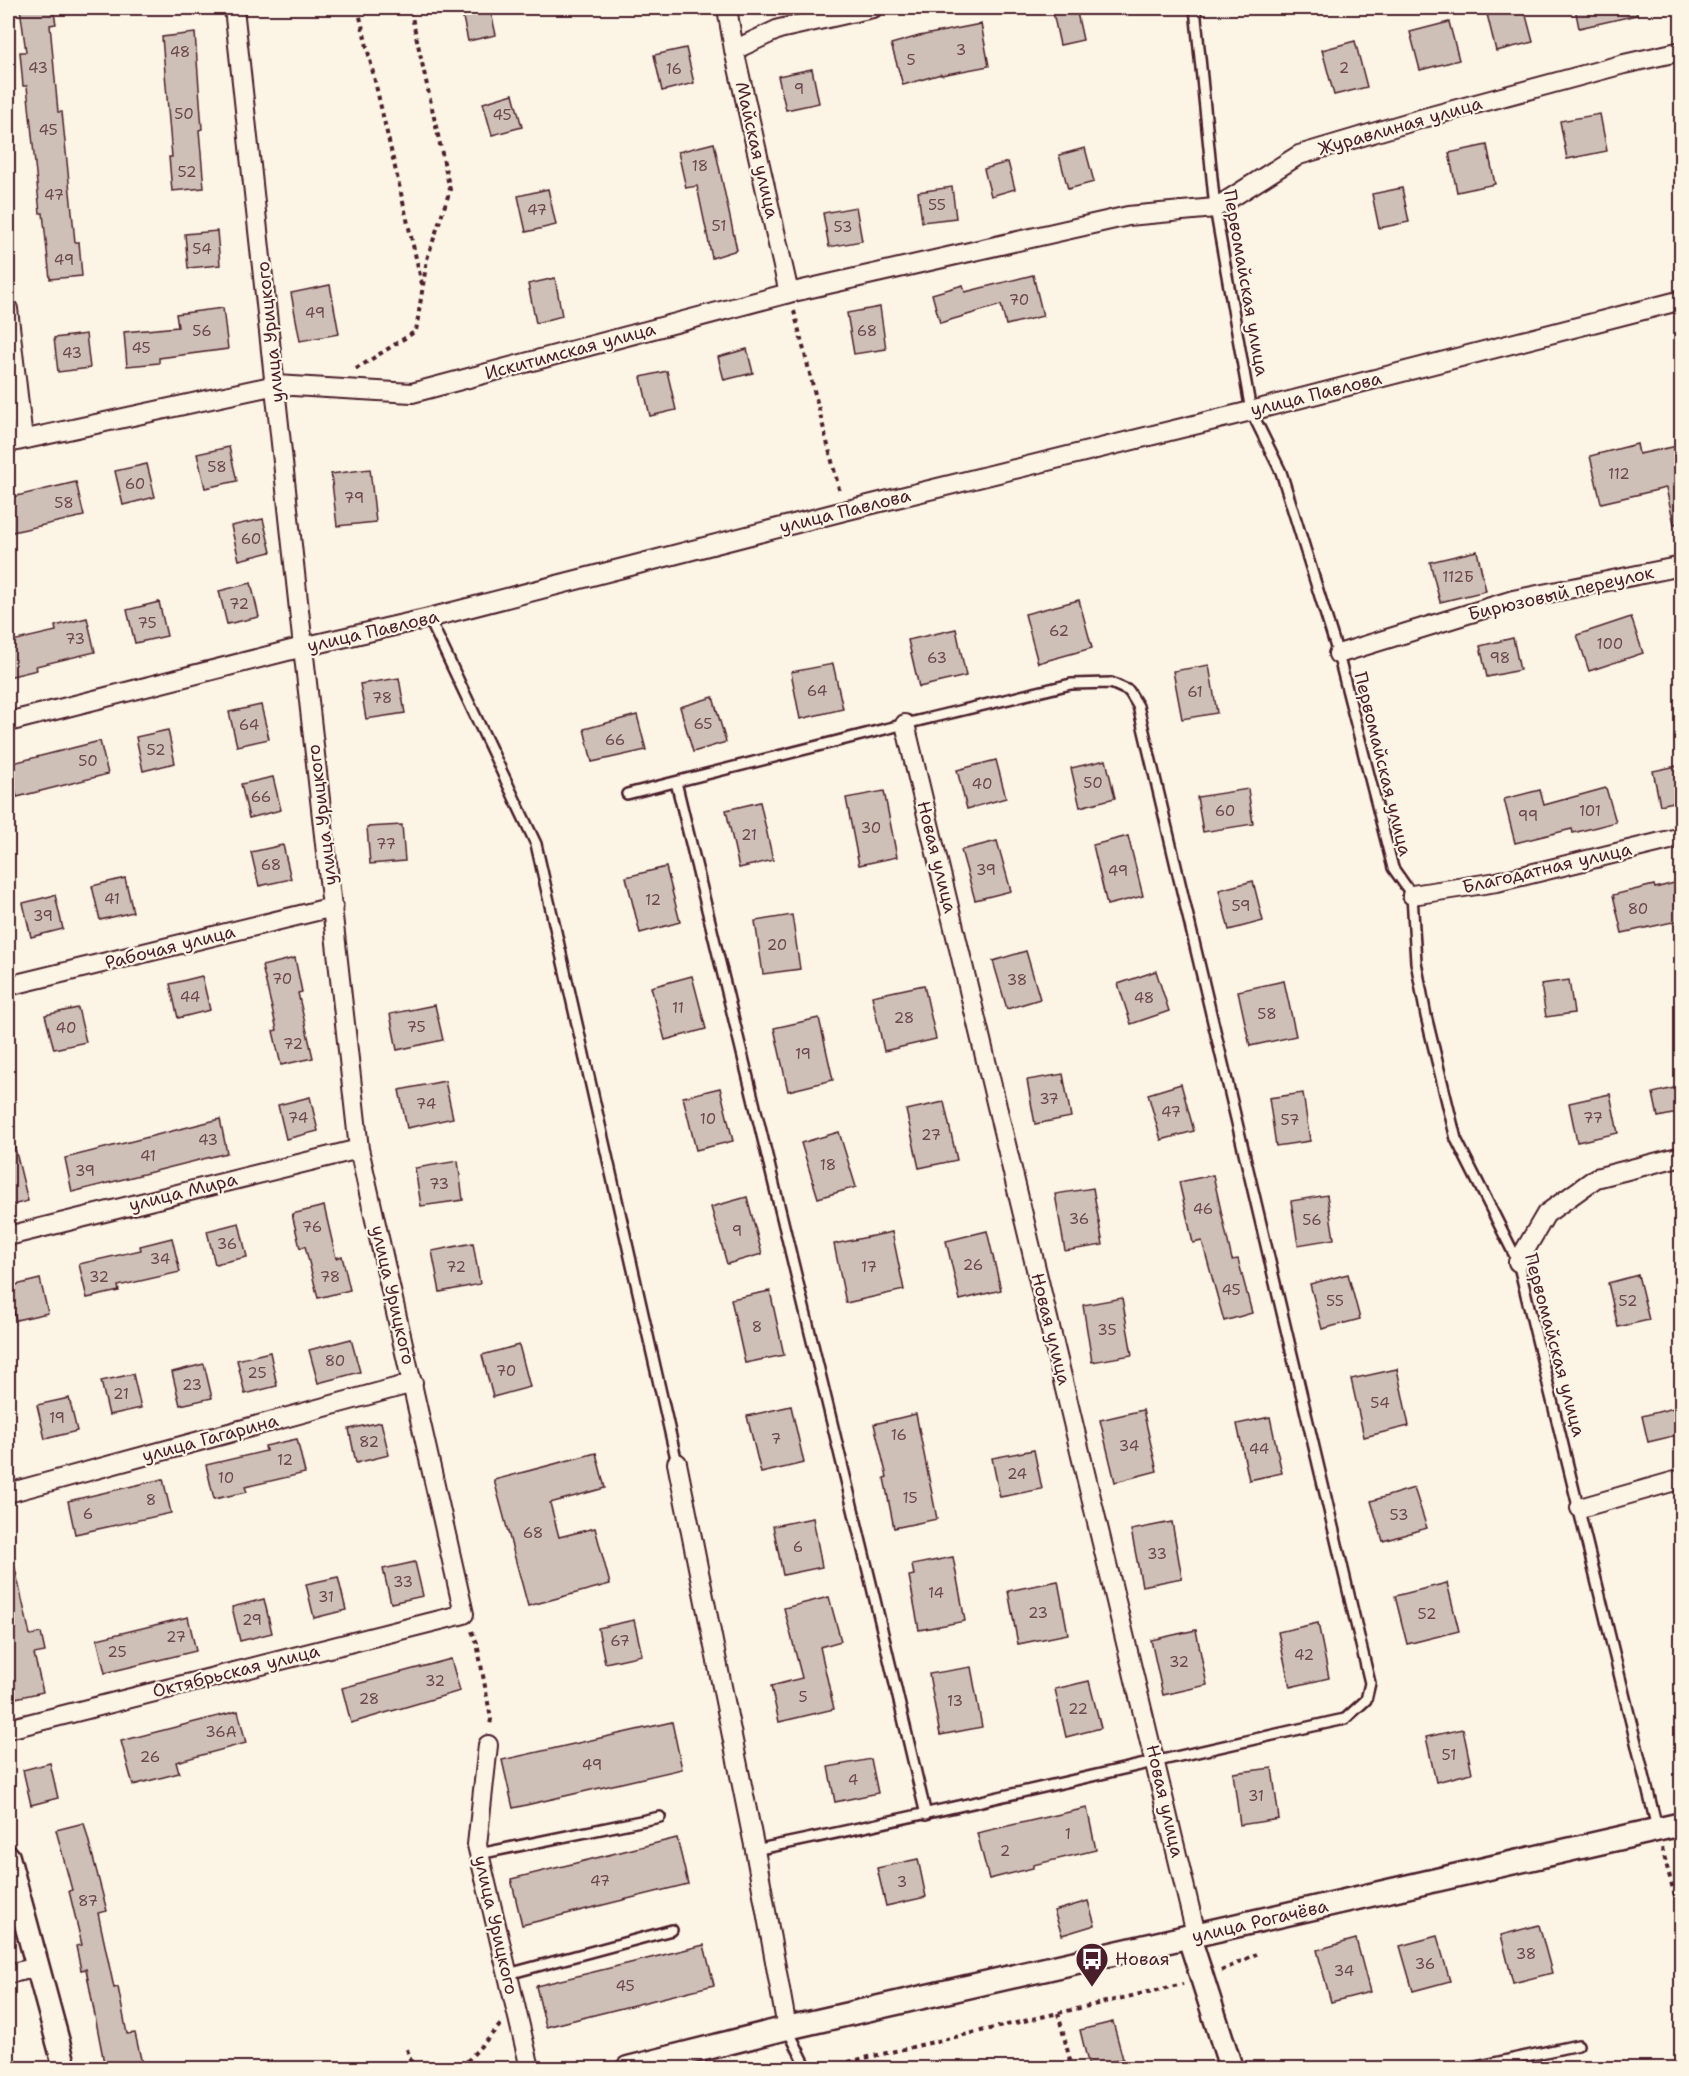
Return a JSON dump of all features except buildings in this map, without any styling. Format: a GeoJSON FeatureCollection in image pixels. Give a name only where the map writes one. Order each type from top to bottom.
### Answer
{"type":"FeatureCollection","features":[{"type":"Feature","properties":{"kind":"street","name":"улица Урицкого"},"geometry":{"type":"LineString","coordinates":[[234,8],[359,1149],[464,1614]]}},
{"type":"Feature","properties":{"kind":"street","name":"Майская улица"},"geometry":{"type":"LineString","coordinates":[[727,8],[734,50],[789,292]]}},
{"type":"Feature","properties":{"kind":"street"},"geometry":{"type":"LineString","coordinates":[[734,50],[779,29],[873,8]]}},
{"type":"Feature","properties":{"kind":"street","name":"Журавлиная улица"},"geometry":{"type":"LineString","coordinates":[[1128,216],[1215,208],[1299,155],[1420,119],[1624,64],[1682,51]]}},
{"type":"Feature","properties":{"kind":"street","name":"Искитимская улица"},"geometry":{"type":"LineString","coordinates":[[15,441],[276,385],[412,393],[789,292],[1128,216]]}},
{"type":"Feature","properties":{"kind":"street","name":"улица Павлова"},"geometry":{"type":"LineString","coordinates":[[8,722],[1251,411],[1682,300]]}},
{"type":"Feature","properties":{"kind":"street"},"geometry":{"type":"LineString","coordinates":[[8,309],[15,441]]}},
{"type":"Feature","properties":{"kind":"street","name":"Бирюзовый переулок"},"geometry":{"type":"LineString","coordinates":[[1338,654],[1513,600],[1682,566]]}},
{"type":"Feature","properties":{"kind":"street","name":"Новая улица"},"geometry":{"type":"LineString","coordinates":[[905,724],[1155,1761],[1193,1936]]}},
{"type":"Feature","properties":{"kind":"street","name":"Благодатная улица"},"geometry":{"type":"LineString","coordinates":[[1412,895],[1497,882],[1682,837]]}},
{"type":"Feature","properties":{"kind":"street","name":"Рабочая улица"},"geometry":{"type":"LineString","coordinates":[[8,986],[333,907]]}},
{"type":"Feature","properties":{"kind":"street","name":"улица Мира"},"geometry":{"type":"LineString","coordinates":[[8,1236],[359,1149]]}},
{"type":"Feature","properties":{"kind":"street"},"geometry":{"type":"LineString","coordinates":[[1518,1262],[1546,1214],[1596,1178],[1682,1156]]}},
{"type":"Feature","properties":{"kind":"street","name":"улица Гагарина"},"geometry":{"type":"LineString","coordinates":[[8,1493],[413,1383]]}},
{"type":"Feature","properties":{"kind":"street"},"geometry":{"type":"LineString","coordinates":[[677,1463],[755,1850],[787,2028]]}},
{"type":"Feature","properties":{"kind":"street"},"geometry":{"type":"LineString","coordinates":[[1580,1508],[1682,1479]]}},
{"type":"Feature","properties":{"kind":"street","name":"Октябрьская улица"},"geometry":{"type":"LineString","coordinates":[[8,1729],[464,1614]]}},
{"type":"Feature","properties":{"kind":"street","name":"улица Урицкого"},"geometry":{"type":"LineString","coordinates":[[488,1745],[477,1845],[530,2068]]}},
{"type":"Feature","properties":{"kind":"street","name":"улица Рогачёва"},"geometry":{"type":"LineString","coordinates":[[628,2068],[787,2028],[1682,1824]]}},
{"type":"Feature","properties":{"kind":"street"},"geometry":{"type":"LineString","coordinates":[[8,1857],[65,2068]]}},
{"type":"Feature","properties":{"kind":"street"},"geometry":{"type":"LineString","coordinates":[[1193,1936],[1203,1980],[1231,2068]]}},
{"type":"Feature","properties":{"kind":"street"},"geometry":{"type":"LineString","coordinates":[[8,1974],[38,1967]]}},
{"type":"Feature","properties":{"kind":"lane","name":"Первомайская улица"},"geometry":{"type":"LineString","coordinates":[[1195,8],[1215,208],[1251,411],[1281,472],[1338,654],[1393,868],[1412,895],[1418,972],[1426,1016],[1456,1139],[1518,1262],[1658,1830]]}},
{"type":"Feature","properties":{"kind":"lane"},"geometry":{"type":"LineString","coordinates":[[429,618],[536,844],[677,1463]]}},
{"type":"Feature","properties":{"kind":"lane"},"geometry":{"type":"LineString","coordinates":[[627,794],[1071,684],[1111,683],[1129,692],[1138,706],[1370,1683],[1366,1700],[1345,1719],[926,1815],[755,1850]]}},
{"type":"Feature","properties":{"kind":"lane"},"geometry":{"type":"LineString","coordinates":[[676,782],[926,1815]]}},
{"type":"Feature","properties":{"kind":"lane"},"geometry":{"type":"LineString","coordinates":[[479,1854],[660,1817]]}},
{"type":"Feature","properties":{"kind":"lane"},"geometry":{"type":"LineString","coordinates":[[508,1974],[672,1930]]}},
{"type":"Feature","properties":{"kind":"lane"},"geometry":{"type":"LineString","coordinates":[[787,2028],[807,2068]]}},
{"type":"Feature","properties":{"kind":"lane"},"geometry":{"type":"LineString","coordinates":[[1471,2068],[1578,2045]]}},
{"type":"Feature","properties":{"kind":"path"},"geometry":{"type":"LineString","coordinates":[[358,8],[423,288]]}},
{"type":"Feature","properties":{"kind":"path"},"geometry":{"type":"LineString","coordinates":[[354,370],[416,331],[427,259],[450,190],[410,8]]}},
{"type":"Feature","properties":{"kind":"path"},"geometry":{"type":"LineString","coordinates":[[789,292],[844,511]]}},
{"type":"Feature","properties":{"kind":"path"},"geometry":{"type":"LineString","coordinates":[[464,1614],[477,1643],[491,1719],[488,1745]]}},
{"type":"Feature","properties":{"kind":"path"},"geometry":{"type":"LineString","coordinates":[[1658,1830],[1682,1923]]}},
{"type":"Feature","properties":{"kind":"path"},"geometry":{"type":"LineString","coordinates":[[821,2068],[1203,1980],[1256,1954]]}},
{"type":"Feature","properties":{"kind":"path"},"geometry":{"type":"LineString","coordinates":[[461,2068],[515,2007]]}},
{"type":"Feature","properties":{"kind":"path"},"geometry":{"type":"LineString","coordinates":[[1058,2013],[1072,2068]]}},
{"type":"Feature","properties":{"kind":"path"},"geometry":{"type":"LineString","coordinates":[[408,2049],[412,2068]]}},
{"type":"Feature","properties":{"kind":"place","name":"Новая"},"geometry":{"type":"Point","coordinates":[1092,1988]}}]}
